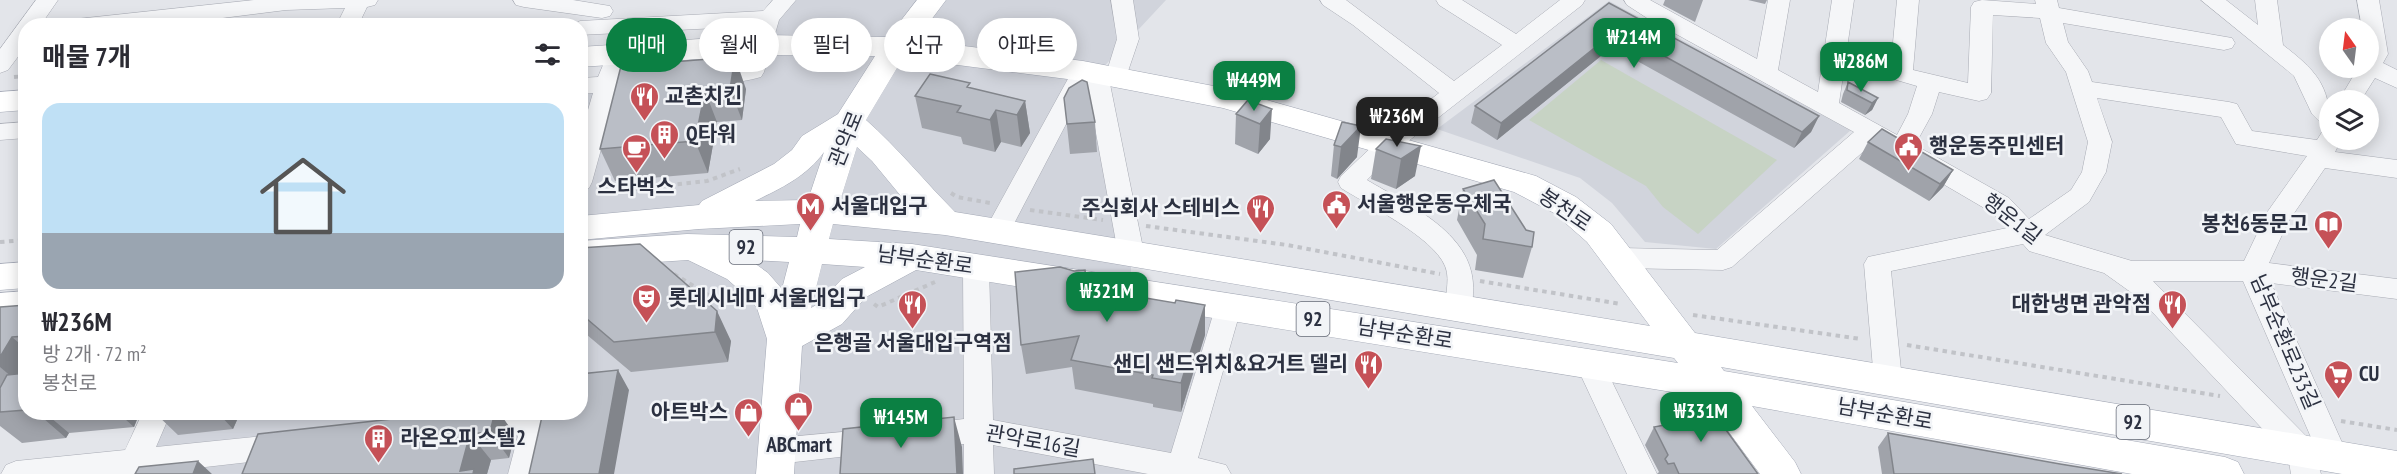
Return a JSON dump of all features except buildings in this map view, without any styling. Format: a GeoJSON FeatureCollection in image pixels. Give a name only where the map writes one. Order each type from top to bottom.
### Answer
{"type":"FeatureCollection","features":[{"type":"Feature","properties":{"kind":"main road","name":"관악로"},"geometry":{"type":"LineString","coordinates":[[918,18],[932,0]]}},
{"type":"Feature","properties":{"kind":"main road","name":"봉천로"},"geometry":{"type":"LineString","coordinates":[[779,56],[884,48]]}},
{"type":"Feature","properties":{"kind":"main road","name":"봉천로"},"geometry":{"type":"LineString","coordinates":[[595,56],[699,57]]}},
{"type":"Feature","properties":{"kind":"main road","name":"봉천로"},"geometry":{"type":"LineString","coordinates":[[965,56],[1099,74],[1224,98],[1504,177],[1544,193],[1582,218],[1599,233],[1782,474]]}},
{"type":"Feature","properties":{"kind":"main road","name":"관악로"},"geometry":{"type":"LineString","coordinates":[[776,463],[785,339],[820,212],[849,122],[884,65]]}},
{"type":"Feature","properties":{"kind":"main road"},"geometry":{"type":"LineString","coordinates":[[0,102],[18,100]]}},
{"type":"Feature","properties":{"kind":"main road"},"geometry":{"type":"LineString","coordinates":[[912,257],[854,288],[830,314],[785,339],[771,299],[692,231],[803,158],[813,144],[849,122],[883,153],[902,178],[945,223]]}},
{"type":"Feature","properties":{"kind":"main road","name":"남부순환로"},"geometry":{"type":"LineString","coordinates":[[588,252],[692,231],[820,212],[998,230],[1685,345],[2225,474]]}},
{"type":"Feature","properties":{"kind":"main road","name":"남부순환로"},"geometry":{"type":"LineString","coordinates":[[588,228],[692,231],[810,249],[912,257],[1229,305],[1714,384],[1877,390],[2313,460],[2397,467]]}},
{"type":"Feature","properties":{"kind":"main road"},"geometry":{"type":"LineString","coordinates":[[0,277],[18,276]]}},
{"type":"Feature","properties":{"kind":"main road"},"geometry":{"type":"LineString","coordinates":[[0,307],[18,306]]}},
{"type":"Feature","properties":{"kind":"street"},"geometry":{"type":"LineString","coordinates":[[34,18],[47,0]]}},
{"type":"Feature","properties":{"kind":"street"},"geometry":{"type":"LineString","coordinates":[[351,18],[359,0]]}},
{"type":"Feature","properties":{"kind":"street"},"geometry":{"type":"LineString","coordinates":[[164,18],[286,3],[367,0]]}},
{"type":"Feature","properties":{"kind":"street"},"geometry":{"type":"LineString","coordinates":[[524,0],[596,16],[699,21]]}},
{"type":"Feature","properties":{"kind":"street"},"geometry":{"type":"LineString","coordinates":[[702,18],[708,0]]}},
{"type":"Feature","properties":{"kind":"street"},"geometry":{"type":"LineString","coordinates":[[769,18],[785,0]]}},
{"type":"Feature","properties":{"kind":"street"},"geometry":{"type":"LineString","coordinates":[[998,230],[1099,74],[1128,39],[1122,0]]}},
{"type":"Feature","properties":{"kind":"street"},"geometry":{"type":"LineString","coordinates":[[1332,0],[1454,93]]}},
{"type":"Feature","properties":{"kind":"street"},"geometry":{"type":"LineString","coordinates":[[1447,0],[1516,44]]}},
{"type":"Feature","properties":{"kind":"street"},"geometry":{"type":"LineString","coordinates":[[1389,144],[1574,0]]}},
{"type":"Feature","properties":{"kind":"street","name":"행운1길"},"geometry":{"type":"LineString","coordinates":[[1635,0],[1657,7],[1766,74],[1902,148],[2000,206],[2038,244],[2132,271],[2252,271]]}},
{"type":"Feature","properties":{"kind":"street"},"geometry":{"type":"LineString","coordinates":[[1766,74],[1779,0]]}},
{"type":"Feature","properties":{"kind":"street"},"geometry":{"type":"LineString","coordinates":[[1827,107],[1843,0]]}},
{"type":"Feature","properties":{"kind":"street"},"geometry":{"type":"LineString","coordinates":[[1908,0],[1901,74],[1979,93],[1982,7],[2048,9],[2224,43]]}},
{"type":"Feature","properties":{"kind":"street"},"geometry":{"type":"LineString","coordinates":[[2212,0],[2303,72],[2319,106]]}},
{"type":"Feature","properties":{"kind":"street"},"geometry":{"type":"LineString","coordinates":[[2266,0],[2272,46]]}},
{"type":"Feature","properties":{"kind":"street"},"geometry":{"type":"LineString","coordinates":[[2368,0],[2382,55],[2397,80]]}},
{"type":"Feature","properties":{"kind":"street"},"geometry":{"type":"LineString","coordinates":[[1877,390],[1877,264],[2027,234],[2080,196],[2094,172],[2100,142],[2077,71],[2057,43],[2048,9]]}},
{"type":"Feature","properties":{"kind":"street"},"geometry":{"type":"LineString","coordinates":[[588,179],[608,84],[595,56],[596,16]]}},
{"type":"Feature","properties":{"kind":"street"},"geometry":{"type":"LineString","coordinates":[[0,26],[18,27]]}},
{"type":"Feature","properties":{"kind":"street"},"geometry":{"type":"LineString","coordinates":[[0,65],[18,40]]}},
{"type":"Feature","properties":{"kind":"street"},"geometry":{"type":"LineString","coordinates":[[2357,90],[2382,55]]}},
{"type":"Feature","properties":{"kind":"street"},"geometry":{"type":"LineString","coordinates":[[0,65],[18,64]]}},
{"type":"Feature","properties":{"kind":"street","name":"봉천로"},"geometry":{"type":"LineString","coordinates":[[588,85],[680,78],[703,72]]}},
{"type":"Feature","properties":{"kind":"street"},"geometry":{"type":"LineString","coordinates":[[1099,74],[1131,253]]}},
{"type":"Feature","properties":{"kind":"street"},"geometry":{"type":"LineString","coordinates":[[1902,148],[1920,114],[1930,82]]}},
{"type":"Feature","properties":{"kind":"street"},"geometry":{"type":"LineString","coordinates":[[2082,88],[2229,110],[2244,138],[2319,148]]}},
{"type":"Feature","properties":{"kind":"street"},"geometry":{"type":"LineString","coordinates":[[0,132],[18,131]]}},
{"type":"Feature","properties":{"kind":"street"},"geometry":{"type":"LineString","coordinates":[[1620,258],[1723,260],[1871,131]]}},
{"type":"Feature","properties":{"kind":"street","name":"남부순환로"},"geometry":{"type":"LineString","coordinates":[[1389,144],[1350,182],[1426,230],[1448,248],[1460,273],[1459,308]]}},
{"type":"Feature","properties":{"kind":"street","name":"남부순환로233길"},"geometry":{"type":"LineString","coordinates":[[2313,460],[2252,271],[2277,218],[2323,150]]}},
{"type":"Feature","properties":{"kind":"street"},"geometry":{"type":"LineString","coordinates":[[2328,150],[2397,169]]}},
{"type":"Feature","properties":{"kind":"street"},"geometry":{"type":"LineString","coordinates":[[2109,264],[2148,291],[2313,460]]}},
{"type":"Feature","properties":{"kind":"street"},"geometry":{"type":"LineString","coordinates":[[976,267],[979,474]]}},
{"type":"Feature","properties":{"kind":"street","name":"행운2길"},"geometry":{"type":"LineString","coordinates":[[2252,271],[2397,289]]}},
{"type":"Feature","properties":{"kind":"street"},"geometry":{"type":"LineString","coordinates":[[1180,471],[1229,305]]}},
{"type":"Feature","properties":{"kind":"street"},"geometry":{"type":"LineString","coordinates":[[1590,365],[1641,474]]}},
{"type":"Feature","properties":{"kind":"street"},"geometry":{"type":"LineString","coordinates":[[131,468],[153,420]]}},
{"type":"Feature","properties":{"kind":"street"},"geometry":{"type":"LineString","coordinates":[[442,428],[501,420]]}},
{"type":"Feature","properties":{"kind":"street"},"geometry":{"type":"LineString","coordinates":[[523,474],[537,420]]}},
{"type":"Feature","properties":{"kind":"street","name":"관악로16길"},"geometry":{"type":"LineString","coordinates":[[776,463],[979,430],[1180,471],[1216,474]]}},
{"type":"Feature","properties":{"kind":"street"},"geometry":{"type":"LineString","coordinates":[[16,474],[131,468],[312,443]]}},
{"type":"Feature","properties":{"kind":"path"},"geometry":{"type":"LineString","coordinates":[[588,188],[706,181],[749,166],[765,184]]}},
{"type":"Feature","properties":{"kind":"path"},"geometry":{"type":"LineString","coordinates":[[0,243],[18,241]]}},
{"type":"Feature","properties":{"kind":"path"},"geometry":{"type":"LineString","coordinates":[[663,273],[674,274],[716,299],[748,277]]}},
{"type":"Feature","properties":{"kind":"shaded area"},"geometry":{"type":"Polygon","coordinates":[[[785,0],[1166,0],[1097,74],[1131,253],[1131,290],[1229,305],[1179,474],[129,474],[154,420],[588,420],[588,85],[753,72],[779,72],[779,18],[777,18],[785,0]]]}},
{"type":"Feature","properties":{"kind":"shaded area"},"geometry":{"type":"Polygon","coordinates":[[[1609,1],[1851,130],[1716,249],[1645,242],[1612,203],[1580,178],[1437,129],[1609,1]]]}},
{"type":"Feature","properties":{"kind":"green space"},"geometry":{"type":"Polygon","coordinates":[[[1601,60],[1777,160],[1698,234],[1663,207],[1646,186],[1529,120],[1601,60]]]}},
{"type":"Feature","properties":{"kind":"place","name":"교촌치킨"},"geometry":{"type":"Point","coordinates":[644,122]}},
{"type":"Feature","properties":{"kind":"place","name":"Q타워"},"geometry":{"type":"Point","coordinates":[665,160]}},
{"type":"Feature","properties":{"kind":"place","name":"행운동주민센터"},"geometry":{"type":"Point","coordinates":[1908,172]}},
{"type":"Feature","properties":{"kind":"place","name":"스타벅스"},"geometry":{"type":"Point","coordinates":[636,174]}},
{"type":"Feature","properties":{"kind":"place","name":"서울행운동우체국"},"geometry":{"type":"Point","coordinates":[1336,230]}},
{"type":"Feature","properties":{"kind":"place","name":"서울대입구"},"geometry":{"type":"Point","coordinates":[810,232]}},
{"type":"Feature","properties":{"kind":"place","name":"주식회사 스테비스"},"geometry":{"type":"Point","coordinates":[1261,234]}},
{"type":"Feature","properties":{"kind":"place","name":"봉천6동문고"},"geometry":{"type":"Point","coordinates":[2329,250]}},
{"type":"Feature","properties":{"kind":"place","name":"롯데시네마 서울대입구"},"geometry":{"type":"Point","coordinates":[647,324]}},
{"type":"Feature","properties":{"kind":"place","name":"은행골 서울대입구역점"},"geometry":{"type":"Point","coordinates":[913,330]}},
{"type":"Feature","properties":{"kind":"place","name":"대한냉면 관악점"},"geometry":{"type":"Point","coordinates":[2172,330]}},
{"type":"Feature","properties":{"kind":"place","name":"샌디 샌드위치&요거트 델리"},"geometry":{"type":"Point","coordinates":[1369,390]}},
{"type":"Feature","properties":{"kind":"place","name":"CU"},"geometry":{"type":"Point","coordinates":[2338,400]}},
{"type":"Feature","properties":{"kind":"place","name":"ABCmart"},"geometry":{"type":"Point","coordinates":[799,432]}},
{"type":"Feature","properties":{"kind":"place","name":"아트박스"},"geometry":{"type":"Point","coordinates":[749,438]}},
{"type":"Feature","properties":{"kind":"place","name":"라온오피스텔2"},"geometry":{"type":"Point","coordinates":[379,464]}}]}
